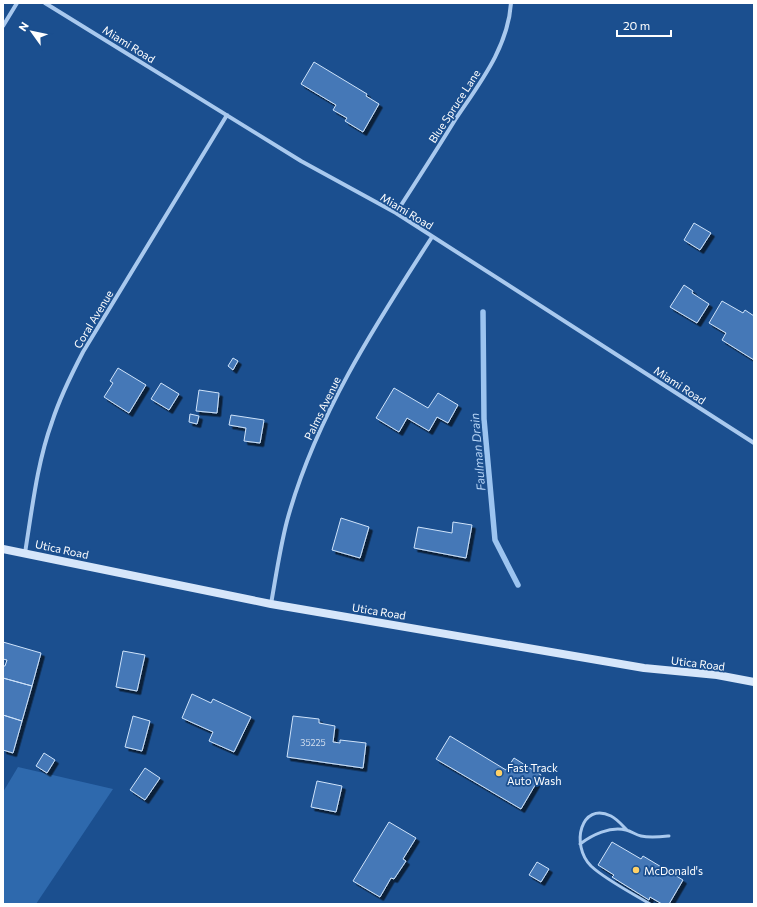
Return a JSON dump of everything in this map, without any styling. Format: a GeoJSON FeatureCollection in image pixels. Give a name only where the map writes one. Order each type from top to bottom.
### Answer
{"type":"FeatureCollection","features":[{"type":"Feature","properties":{"kind":"main road","name":"Utica Road"},"geometry":{"type":"LineString","coordinates":[[3,549],[271,604],[644,668],[717,675],[754,682]]}},
{"type":"Feature","properties":{"kind":"street"},"geometry":{"type":"LineString","coordinates":[[3,26],[17,3]]}},
{"type":"Feature","properties":{"kind":"street","name":"Miami Road"},"geometry":{"type":"LineString","coordinates":[[46,3],[301,161],[396,213],[754,443]]}},
{"type":"Feature","properties":{"kind":"street","name":"Blue Spruce Lane"},"geometry":{"type":"LineString","coordinates":[[396,213],[491,64],[505,37],[510,19],[511,3]]}},
{"type":"Feature","properties":{"kind":"street","name":"Coral Avenue"},"geometry":{"type":"LineString","coordinates":[[25,553],[38,479],[51,423],[65,386],[83,352],[227,115]]}},
{"type":"Feature","properties":{"kind":"street","name":"Palms Avenue"},"geometry":{"type":"LineString","coordinates":[[271,604],[278,558],[287,520],[324,420],[339,390],[432,236]]}},
{"type":"Feature","properties":{"kind":"lane"},"geometry":{"type":"LineString","coordinates":[[650,904],[590,865],[583,855],[579,835],[581,829],[590,816],[602,813],[610,815],[627,830],[640,836],[669,836]]}},
{"type":"Feature","properties":{"kind":"lane"},"geometry":{"type":"LineString","coordinates":[[580,844],[593,835],[613,829],[627,830]]}},
{"type":"Feature","properties":{"kind":"shaded area"},"geometry":{"type":"Polygon","coordinates":[[[18,767],[113,789],[36,904],[3,904],[3,792],[18,767]]]}},
{"type":"Feature","properties":{"kind":"building"},"geometry":{"type":"Polygon","coordinates":[[[314,62],[367,94],[366,96],[379,104],[363,132],[345,121],[347,118],[333,110],[336,105],[301,84],[314,62]]]}},
{"type":"Feature","properties":{"kind":"building"},"geometry":{"type":"Polygon","coordinates":[[[694,223],[711,233],[700,250],[684,240],[694,223]]]}},
{"type":"Feature","properties":{"kind":"building"},"geometry":{"type":"Polygon","coordinates":[[[684,285],[693,291],[692,293],[709,304],[697,323],[670,307],[684,285]]]}},
{"type":"Feature","properties":{"kind":"building"},"geometry":{"type":"Polygon","coordinates":[[[722,301],[743,313],[745,310],[754,316],[754,360],[722,340],[726,333],[709,323],[722,301]]]}},
{"type":"Feature","properties":{"kind":"building"},"geometry":{"type":"Polygon","coordinates":[[[233,358],[238,361],[233,370],[228,366],[233,358]]]}},
{"type":"Feature","properties":{"kind":"building"},"geometry":{"type":"Polygon","coordinates":[[[118,368],[146,385],[129,413],[104,397],[113,383],[110,381],[118,368]]]}},
{"type":"Feature","properties":{"kind":"building"},"geometry":{"type":"Polygon","coordinates":[[[161,383],[179,394],[169,410],[151,399],[161,383]]]}},
{"type":"Feature","properties":{"kind":"building"},"geometry":{"type":"Polygon","coordinates":[[[394,388],[428,408],[438,393],[458,405],[448,423],[437,417],[429,431],[407,418],[399,432],[376,418],[394,388]]]}},
{"type":"Feature","properties":{"kind":"building"},"geometry":{"type":"Polygon","coordinates":[[[199,390],[219,393],[217,413],[196,411],[199,390]]]}},
{"type":"Feature","properties":{"kind":"building"},"geometry":{"type":"Polygon","coordinates":[[[190,414],[199,416],[197,424],[189,422],[190,414]]]}},
{"type":"Feature","properties":{"kind":"building"},"geometry":{"type":"Polygon","coordinates":[[[231,415],[264,420],[260,443],[244,441],[246,428],[229,425],[231,415]]]}},
{"type":"Feature","properties":{"kind":"building"},"geometry":{"type":"Polygon","coordinates":[[[341,518],[369,527],[360,558],[332,550],[341,518]]]}},
{"type":"Feature","properties":{"kind":"building"},"geometry":{"type":"Polygon","coordinates":[[[453,522],[472,525],[466,558],[414,548],[418,527],[452,533],[453,522]]]}},
{"type":"Feature","properties":{"kind":"building"},"geometry":{"type":"Polygon","coordinates":[[[3,642],[41,653],[32,686],[3,678],[3,666],[5,666],[7,660],[3,659],[3,642]]]}},
{"type":"Feature","properties":{"kind":"building"},"geometry":{"type":"Polygon","coordinates":[[[123,651],[145,655],[137,691],[116,687],[123,651]]]}},
{"type":"Feature","properties":{"kind":"building"},"geometry":{"type":"Polygon","coordinates":[[[3,678],[32,686],[22,721],[3,715],[3,678]]]}},
{"type":"Feature","properties":{"kind":"building"},"geometry":{"type":"Polygon","coordinates":[[[192,694],[211,703],[213,699],[251,717],[234,752],[209,741],[213,732],[182,718],[192,694]]]}},
{"type":"Feature","properties":{"kind":"building"},"geometry":{"type":"Polygon","coordinates":[[[3,715],[22,721],[13,753],[3,750],[3,715]]]}},
{"type":"Feature","properties":{"kind":"building"},"geometry":{"type":"Polygon","coordinates":[[[133,716],[150,721],[142,751],[125,747],[133,716]]]}},
{"type":"Feature","properties":{"kind":"building"},"geometry":{"type":"Polygon","coordinates":[[[293,716],[319,719],[319,723],[335,726],[333,742],[340,743],[340,740],[366,743],[363,768],[287,757],[293,716]]]}},
{"type":"Feature","properties":{"kind":"building","name":"Fast Track Auto Wash"},"geometry":{"type":"Polygon","coordinates":[[[450,736],[506,770],[514,758],[541,775],[521,809],[436,759],[450,736]]]}},
{"type":"Feature","properties":{"kind":"building"},"geometry":{"type":"Polygon","coordinates":[[[44,753],[55,760],[47,773],[36,766],[44,753]]]}},
{"type":"Feature","properties":{"kind":"building"},"geometry":{"type":"Polygon","coordinates":[[[145,768],[160,778],[145,800],[130,790],[145,768]]]}},
{"type":"Feature","properties":{"kind":"building"},"geometry":{"type":"Polygon","coordinates":[[[317,781],[342,786],[336,812],[311,807],[317,781]]]}},
{"type":"Feature","properties":{"kind":"building"},"geometry":{"type":"Polygon","coordinates":[[[389,822],[416,838],[403,859],[406,861],[394,879],[391,878],[380,897],[353,881],[389,822]]]}},
{"type":"Feature","properties":{"kind":"building","name":"McDonald's"},"geometry":{"type":"Polygon","coordinates":[[[612,842],[641,859],[643,856],[683,880],[669,904],[662,904],[650,897],[649,900],[612,877],[614,875],[598,865],[612,842]]]}},
{"type":"Feature","properties":{"kind":"building"},"geometry":{"type":"Polygon","coordinates":[[[537,862],[549,869],[541,882],[529,875],[537,862]]]}},
{"type":"Feature","properties":{"kind":"waterway","name":"Faulman Drain"},"geometry":{"type":"LineString","coordinates":[[483,312],[484,419],[495,540],[518,585]]}},
{"type":"Feature","properties":{"kind":"place","name":"Fast Track Auto Wash"},"geometry":{"type":"Point","coordinates":[499,773]}},
{"type":"Feature","properties":{"kind":"place","name":"McDonald's"},"geometry":{"type":"Point","coordinates":[636,870]}}]}
